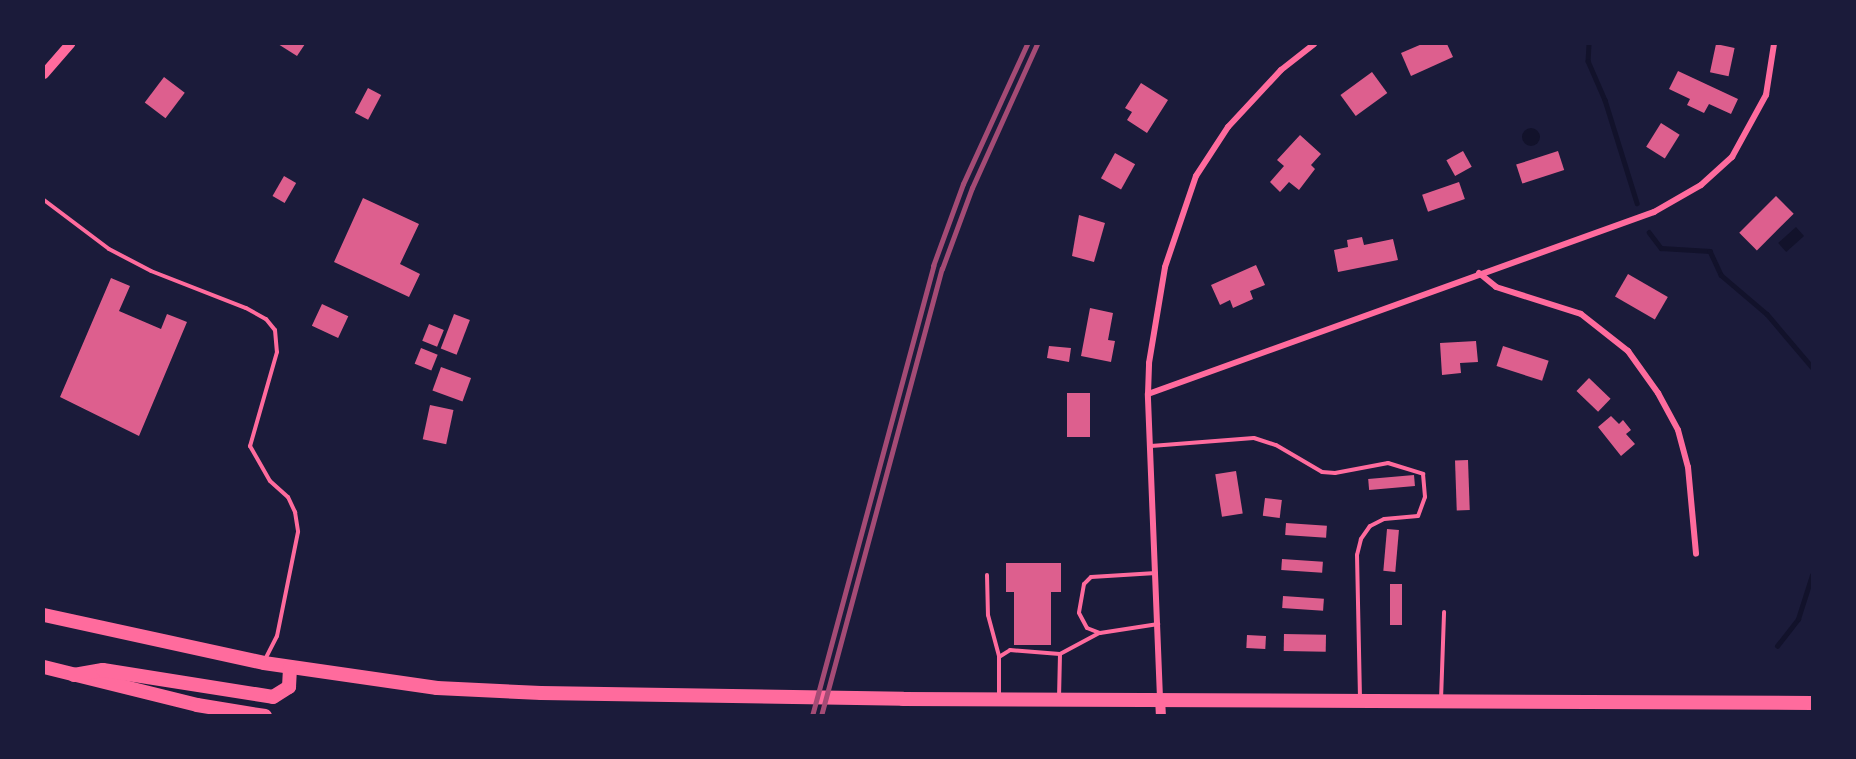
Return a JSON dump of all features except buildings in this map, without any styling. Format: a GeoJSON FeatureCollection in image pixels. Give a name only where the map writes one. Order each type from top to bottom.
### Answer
{"type":"FeatureCollection","features":[{"type":"Feature","properties":{"kind":"highway"},"geometry":{"type":"LineString","coordinates":[[44,615],[264,663],[437,688],[760,698],[1160,698],[1812,703]]}},
{"type":"Feature","properties":{"kind":"highway"},"geometry":{"type":"LineString","coordinates":[[44,667],[197,705],[265,716]]}},
{"type":"Feature","properties":{"kind":"highway"},"geometry":{"type":"LineString","coordinates":[[74,675],[103,670],[273,697],[289,687],[290,667]]}},
{"type":"Feature","properties":{"kind":"main road"},"geometry":{"type":"LineString","coordinates":[[44,74],[70,44]]}},
{"type":"Feature","properties":{"kind":"main road"},"geometry":{"type":"LineString","coordinates":[[1160,698],[1161,716]]}},
{"type":"Feature","properties":{"kind":"street"},"geometry":{"type":"LineString","coordinates":[[1160,698],[1159,624],[1148,394],[1149,363],[1165,267],[1196,176],[1228,127],[1281,70],[1314,44]]}},
{"type":"Feature","properties":{"kind":"street"},"geometry":{"type":"LineString","coordinates":[[1148,394],[1479,273],[1654,212],[1701,185],[1721,169],[1745,138],[1766,95],[1774,44]]}},
{"type":"Feature","properties":{"kind":"street"},"geometry":{"type":"LineString","coordinates":[[1479,273],[1496,287],[1581,314],[1628,351],[1658,393],[1678,430],[1690,477],[1696,554]]}},
{"type":"Feature","properties":{"kind":"lane"},"geometry":{"type":"LineString","coordinates":[[44,200],[109,249],[150,271],[246,308],[266,319],[275,330],[277,352],[250,446],[270,481],[288,497],[296,512],[297,532],[277,636],[264,663]]}},
{"type":"Feature","properties":{"kind":"lane"},"geometry":{"type":"LineString","coordinates":[[1150,446],[1254,438],[1276,445],[1322,472],[1335,473],[1388,464],[1423,474],[1425,497],[1418,516],[1384,519],[1370,526],[1361,539],[1357,555],[1360,700]]}},
{"type":"Feature","properties":{"kind":"lane"},"geometry":{"type":"LineString","coordinates":[[1100,633],[1087,628],[1079,613],[1087,580],[1098,575],[1156,573]]}},
{"type":"Feature","properties":{"kind":"lane"},"geometry":{"type":"LineString","coordinates":[[987,575],[988,615],[999,657],[999,699]]}},
{"type":"Feature","properties":{"kind":"lane"},"geometry":{"type":"LineString","coordinates":[[1441,700],[1444,612]]}},
{"type":"Feature","properties":{"kind":"lane"},"geometry":{"type":"LineString","coordinates":[[999,657],[1010,650],[1060,654],[1100,633],[1159,624]]}},
{"type":"Feature","properties":{"kind":"lane"},"geometry":{"type":"LineString","coordinates":[[1058,699],[1060,654]]}},
{"type":"Feature","properties":{"kind":"shaded area"},"geometry":{"type":"Polygon","coordinates":[[[1531,128],[1537,131],[1540,137],[1537,143],[1531,146],[1525,143],[1522,137],[1525,131],[1531,128]]]}},
{"type":"Feature","properties":{"kind":"shaded area"},"geometry":{"type":"Polygon","coordinates":[[[1796,227],[1804,236],[1786,252],[1778,243],[1796,227]]]}},
{"type":"Feature","properties":{"kind":"waterway"},"geometry":{"type":"LineString","coordinates":[[1589,44],[1588,61],[1605,100],[1637,203]]}},
{"type":"Feature","properties":{"kind":"waterway"},"geometry":{"type":"LineString","coordinates":[[1649,232],[1661,248],[1710,251],[1721,275],[1767,314],[1812,367]]}},
{"type":"Feature","properties":{"kind":"waterway"},"geometry":{"type":"LineString","coordinates":[[1777,646],[1798,619],[1812,575]]}},
{"type":"Feature","properties":{"kind":"railway"},"geometry":{"type":"LineString","coordinates":[[812,716],[933,266],[963,184],[1027,44]]}},
{"type":"Feature","properties":{"kind":"railway"},"geometry":{"type":"LineString","coordinates":[[821,716],[942,269],[972,188],[1037,44]]}}]}
